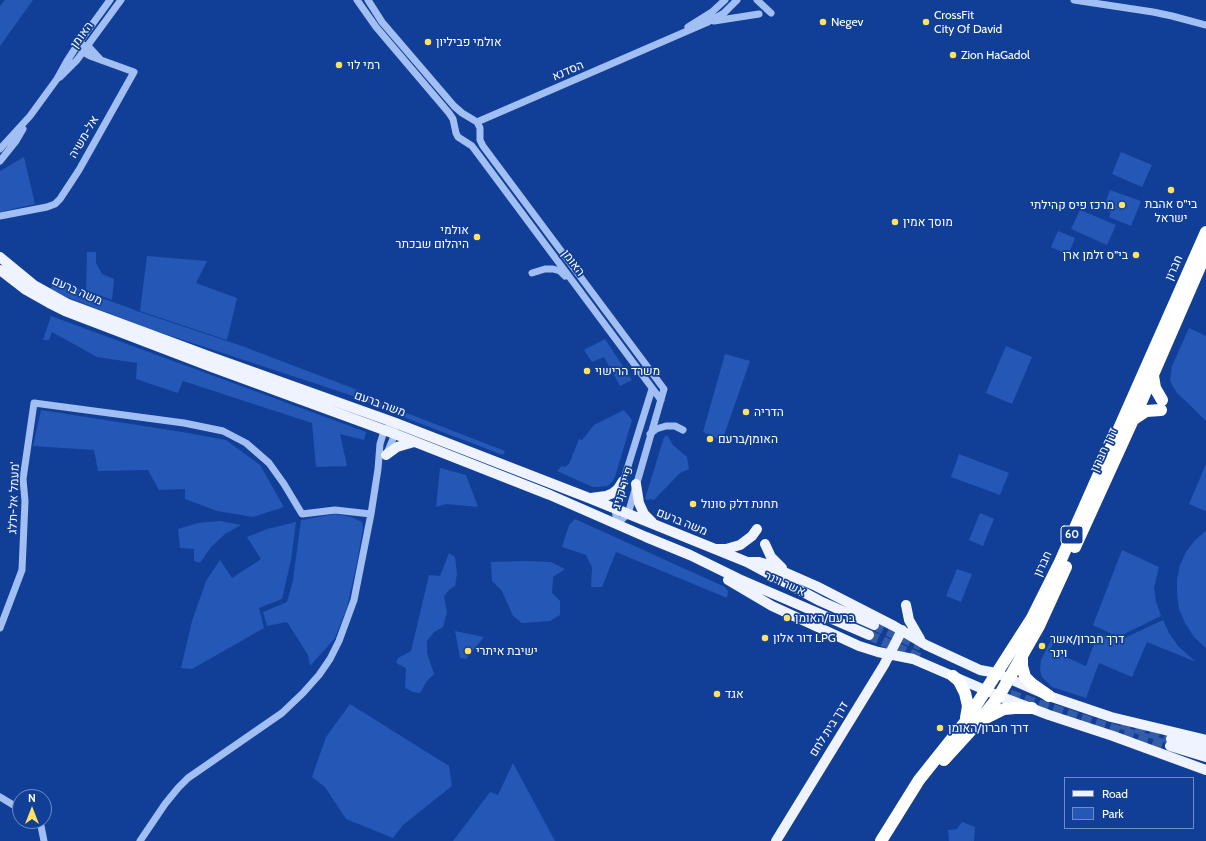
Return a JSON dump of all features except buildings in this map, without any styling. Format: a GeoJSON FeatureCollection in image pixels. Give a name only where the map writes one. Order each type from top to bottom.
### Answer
{"type":"FeatureCollection","features":[{"type":"Feature","properties":{"kind":"highway","name":"חברון"},"geometry":{"type":"LineString","coordinates":[[891,841],[938,766],[970,724],[985,690],[1030,622],[1060,562],[1206,232]]}},
{"type":"Feature","properties":{"kind":"highway","name":"דרך חברון"},"geometry":{"type":"LineString","coordinates":[[1023,656],[1045,615],[1134,419],[1206,254]]}},
{"type":"Feature","properties":{"kind":"highway"},"geometry":{"type":"LineString","coordinates":[[1134,419],[1161,405],[1155,388],[1153,376]]}},
{"type":"Feature","properties":{"kind":"highway","name":"חברון"},"geometry":{"type":"LineString","coordinates":[[882,841],[919,780],[970,724],[999,696],[1023,656]]}},
{"type":"Feature","properties":{"kind":"highway"},"geometry":{"type":"LineString","coordinates":[[1023,656],[1022,666],[1025,677],[1049,696]]}},
{"type":"Feature","properties":{"kind":"highway"},"geometry":{"type":"LineString","coordinates":[[953,676],[962,685],[968,706],[970,724],[1001,710],[1032,708]]}},
{"type":"Feature","properties":{"kind":"main road","name":"משה ברעם"},"geometry":{"type":"LineString","coordinates":[[0,257],[34,285],[68,304],[393,422],[615,508],[746,562],[756,568]]}},
{"type":"Feature","properties":{"kind":"main road","name":"משה ברעם"},"geometry":{"type":"LineString","coordinates":[[0,270],[26,290],[65,311],[550,494],[690,555]]}},
{"type":"Feature","properties":{"kind":"main road"},"geometry":{"type":"LineString","coordinates":[[386,455],[396,447],[414,442]]}},
{"type":"Feature","properties":{"kind":"main road"},"geometry":{"type":"LineString","coordinates":[[589,498],[606,496],[613,493],[618,489],[623,481]]}},
{"type":"Feature","properties":{"kind":"main road"},"geometry":{"type":"LineString","coordinates":[[636,484],[638,500],[644,514],[657,526]]}},
{"type":"Feature","properties":{"kind":"main road"},"geometry":{"type":"LineString","coordinates":[[713,549],[726,549],[740,545],[752,536],[757,529]]}},
{"type":"Feature","properties":{"kind":"main road"},"geometry":{"type":"LineString","coordinates":[[765,544],[771,556],[785,571]]}},
{"type":"Feature","properties":{"kind":"main road"},"geometry":{"type":"LineString","coordinates":[[690,555],[772,606],[848,641],[890,655],[913,659],[999,696],[1206,770]]}},
{"type":"Feature","properties":{"kind":"main road","name":"אשר וינר"},"geometry":{"type":"LineString","coordinates":[[690,555],[739,579],[869,635]]}},
{"type":"Feature","properties":{"kind":"main road"},"geometry":{"type":"LineString","coordinates":[[746,562],[759,562],[785,571],[902,630],[926,645],[980,670],[996,673],[1049,696],[1111,717],[1206,740]]}},
{"type":"Feature","properties":{"kind":"main road","name":"אשר וינר"},"geometry":{"type":"LineString","coordinates":[[756,568],[820,601],[874,625]]}},
{"type":"Feature","properties":{"kind":"main road"},"geometry":{"type":"LineString","coordinates":[[906,605],[910,625],[926,645]]}},
{"type":"Feature","properties":{"kind":"main road","name":"דרך בית לחם"},"geometry":{"type":"LineString","coordinates":[[776,841],[890,655],[902,630]]}},
{"type":"Feature","properties":{"kind":"main road"},"geometry":{"type":"LineString","coordinates":[[1206,748],[1170,742],[1206,757]]}},
{"type":"Feature","properties":{"kind":"street","name":"האומן"},"geometry":{"type":"LineString","coordinates":[[0,149],[30,116],[57,79],[78,44],[110,0]]}},
{"type":"Feature","properties":{"kind":"street","name":"האומן"},"geometry":{"type":"LineString","coordinates":[[57,79],[74,64],[121,0]]}},
{"type":"Feature","properties":{"kind":"street","name":"האומן"},"geometry":{"type":"LineString","coordinates":[[357,0],[376,27],[454,119],[458,137],[472,146],[660,400]]}},
{"type":"Feature","properties":{"kind":"street"},"geometry":{"type":"LineString","coordinates":[[368,0],[382,22],[454,106],[477,122]]}},
{"type":"Feature","properties":{"kind":"street","name":"הסדנא"},"geometry":{"type":"LineString","coordinates":[[668,41],[725,0]]}},
{"type":"Feature","properties":{"kind":"street"},"geometry":{"type":"LineString","coordinates":[[757,0],[771,13]]}},
{"type":"Feature","properties":{"kind":"street"},"geometry":{"type":"LineString","coordinates":[[1074,0],[1162,14],[1206,25]]}},
{"type":"Feature","properties":{"kind":"street","name":"הסדנא"},"geometry":{"type":"LineString","coordinates":[[477,122],[668,41],[724,13],[735,2]]}},
{"type":"Feature","properties":{"kind":"street"},"geometry":{"type":"LineString","coordinates":[[708,22],[759,14]]}},
{"type":"Feature","properties":{"kind":"street"},"geometry":{"type":"LineString","coordinates":[[78,44],[85,49]]}},
{"type":"Feature","properties":{"kind":"street","name":"אל-משיה"},"geometry":{"type":"LineString","coordinates":[[0,216],[47,207],[55,204],[60,199],[134,72],[102,60],[85,49]]}},
{"type":"Feature","properties":{"kind":"street","name":"האומן"},"geometry":{"type":"LineString","coordinates":[[0,161],[16,141],[30,116]]}},
{"type":"Feature","properties":{"kind":"street"},"geometry":{"type":"LineString","coordinates":[[456,130],[456,126],[461,119],[470,117]]}},
{"type":"Feature","properties":{"kind":"street","name":"האומן"},"geometry":{"type":"LineString","coordinates":[[477,122],[480,128],[480,140],[485,149],[664,389]]}},
{"type":"Feature","properties":{"kind":"street"},"geometry":{"type":"LineString","coordinates":[[465,141],[475,139],[480,132]]}},
{"type":"Feature","properties":{"kind":"street"},"geometry":{"type":"LineString","coordinates":[[532,273],[545,269],[553,269],[560,271],[573,282]]}},
{"type":"Feature","properties":{"kind":"street","name":"פייר קניג"},"geometry":{"type":"LineString","coordinates":[[617,524],[615,508],[652,389]]}},
{"type":"Feature","properties":{"kind":"street","name":"פייר קניג"},"geometry":{"type":"LineString","coordinates":[[617,524],[628,514],[664,389]]}},
{"type":"Feature","properties":{"kind":"street","name":"מעמל אל-ת'לג'"},"geometry":{"type":"LineString","coordinates":[[0,628],[22,570],[25,501],[23,479],[34,403],[184,423],[224,431],[246,443],[269,463],[302,514],[335,510],[371,514]]}},
{"type":"Feature","properties":{"kind":"street"},"geometry":{"type":"LineString","coordinates":[[140,841],[165,804],[188,778],[282,713],[319,675],[339,641],[346,624],[355,593],[371,514],[378,469],[380,444],[384,431],[393,422]]}},
{"type":"Feature","properties":{"kind":"street"},"geometry":{"type":"LineString","coordinates":[[378,469],[386,455],[394,434],[393,422]]}},
{"type":"Feature","properties":{"kind":"street"},"geometry":{"type":"LineString","coordinates":[[650,434],[656,429],[666,426],[675,426],[683,430]]}},
{"type":"Feature","properties":{"kind":"street"},"geometry":{"type":"LineString","coordinates":[[0,797],[12,804]]}},
{"type":"Feature","properties":{"kind":"street"},"geometry":{"type":"LineString","coordinates":[[42,829],[44,841]]}},
{"type":"Feature","properties":{"kind":"green space"},"geometry":{"type":"Polygon","coordinates":[[[5,0],[33,0],[0,46],[0,6],[5,0]]]}},
{"type":"Feature","properties":{"kind":"green space"},"geometry":{"type":"Polygon","coordinates":[[[1121,152],[1152,165],[1142,187],[1112,174],[1121,152]]]}},
{"type":"Feature","properties":{"kind":"green space"},"geometry":{"type":"Polygon","coordinates":[[[24,157],[35,204],[0,212],[0,171],[24,157]]]}},
{"type":"Feature","properties":{"kind":"green space","name":"מרכז פיס קהילתי"},"geometry":{"type":"Polygon","coordinates":[[[1110,190],[1141,201],[1131,226],[1109,217],[1111,212],[1103,209],[1110,190]]]}},
{"type":"Feature","properties":{"kind":"green space"},"geometry":{"type":"Polygon","coordinates":[[[1080,210],[1116,225],[1107,245],[1071,229],[1080,210]]]}},
{"type":"Feature","properties":{"kind":"green space"},"geometry":{"type":"Polygon","coordinates":[[[1058,231],[1075,238],[1068,255],[1051,247],[1058,231]]]}},
{"type":"Feature","properties":{"kind":"green space"},"geometry":{"type":"Polygon","coordinates":[[[87,252],[96,252],[96,263],[102,274],[114,279],[112,300],[86,290],[87,252]]]}},
{"type":"Feature","properties":{"kind":"green space"},"geometry":{"type":"Polygon","coordinates":[[[147,256],[207,261],[196,283],[237,298],[227,340],[140,311],[147,256]]]}},
{"type":"Feature","properties":{"kind":"green space"},"geometry":{"type":"Polygon","coordinates":[[[58,279],[87,293],[242,346],[360,391],[378,402],[505,451],[503,455],[377,407],[359,398],[150,329],[64,296],[50,289],[58,279]]]}},
{"type":"Feature","properties":{"kind":"green space"},"geometry":{"type":"Polygon","coordinates":[[[51,316],[366,432],[364,440],[340,434],[347,466],[316,467],[312,423],[183,381],[178,393],[136,379],[137,363],[97,357],[52,332],[49,340],[43,340],[51,316]]]}},
{"type":"Feature","properties":{"kind":"green space"},"geometry":{"type":"Polygon","coordinates":[[[1189,328],[1206,336],[1206,421],[1177,393],[1170,380],[1172,366],[1189,328]]]}},
{"type":"Feature","properties":{"kind":"green space"},"geometry":{"type":"Polygon","coordinates":[[[605,339],[632,380],[620,386],[604,357],[592,362],[584,350],[605,339]]]}},
{"type":"Feature","properties":{"kind":"green space"},"geometry":{"type":"Polygon","coordinates":[[[1006,346],[1032,357],[1012,404],[986,393],[1006,346]]]}},
{"type":"Feature","properties":{"kind":"green space"},"geometry":{"type":"Polygon","coordinates":[[[725,354],[750,361],[722,441],[703,432],[725,354]]]}},
{"type":"Feature","properties":{"kind":"green space"},"geometry":{"type":"Polygon","coordinates":[[[41,410],[226,440],[260,465],[284,507],[253,517],[217,511],[185,499],[185,489],[159,490],[148,470],[98,471],[94,450],[33,446],[41,410]]]}},
{"type":"Feature","properties":{"kind":"green space"},"geometry":{"type":"Polygon","coordinates":[[[624,410],[632,420],[615,477],[612,482],[607,486],[593,487],[557,471],[562,466],[565,467],[569,464],[579,439],[582,440],[594,425],[624,410]]]}},
{"type":"Feature","properties":{"kind":"green space"},"geometry":{"type":"Polygon","coordinates":[[[667,435],[673,445],[687,457],[689,469],[680,473],[654,500],[648,500],[645,499],[664,437],[667,435]]]}},
{"type":"Feature","properties":{"kind":"green space"},"geometry":{"type":"Polygon","coordinates":[[[959,454],[1009,473],[1000,495],[951,477],[959,454]]]}},
{"type":"Feature","properties":{"kind":"green space"},"geometry":{"type":"Polygon","coordinates":[[[1206,464],[1206,510],[1205,511],[1189,504],[1206,464]]]}},
{"type":"Feature","properties":{"kind":"green space"},"geometry":{"type":"Polygon","coordinates":[[[440,468],[466,475],[478,507],[447,504],[436,507],[440,468]]]}},
{"type":"Feature","properties":{"kind":"green space"},"geometry":{"type":"Polygon","coordinates":[[[980,513],[994,519],[983,546],[969,540],[980,513]]]}},
{"type":"Feature","properties":{"kind":"green space"},"geometry":{"type":"Polygon","coordinates":[[[335,514],[351,517],[362,522],[363,528],[347,607],[335,638],[310,666],[308,655],[287,622],[267,626],[263,612],[287,602],[293,580],[301,520],[335,514]]]}},
{"type":"Feature","properties":{"kind":"green space"},"geometry":{"type":"Polygon","coordinates":[[[575,519],[725,587],[728,591],[727,598],[616,552],[602,587],[591,587],[592,567],[586,555],[562,547],[569,525],[575,519]]]}},
{"type":"Feature","properties":{"kind":"green space"},"geometry":{"type":"Polygon","coordinates":[[[220,521],[241,525],[225,534],[211,547],[200,563],[194,561],[194,549],[180,548],[178,529],[198,523],[220,521]]]}},
{"type":"Feature","properties":{"kind":"green space"},"geometry":{"type":"Polygon","coordinates":[[[296,522],[291,560],[282,599],[259,608],[264,628],[192,669],[181,668],[192,621],[206,581],[220,560],[232,578],[261,559],[247,537],[267,529],[296,522]]]}},
{"type":"Feature","properties":{"kind":"green space"},"geometry":{"type":"Polygon","coordinates":[[[1206,531],[1206,648],[1194,637],[1185,623],[1179,609],[1177,579],[1180,565],[1186,552],[1195,540],[1206,531]]]}},
{"type":"Feature","properties":{"kind":"green space"},"geometry":{"type":"Polygon","coordinates":[[[1122,550],[1159,567],[1154,588],[1156,602],[1161,616],[1118,637],[1093,625],[1122,550]]]}},
{"type":"Feature","properties":{"kind":"green space"},"geometry":{"type":"Polygon","coordinates":[[[449,553],[455,557],[457,574],[455,586],[444,596],[447,612],[443,627],[434,632],[427,641],[427,653],[434,674],[427,681],[420,693],[413,692],[405,688],[406,668],[396,663],[398,658],[411,651],[429,575],[440,576],[449,553]]]}},
{"type":"Feature","properties":{"kind":"green space"},"geometry":{"type":"Polygon","coordinates":[[[491,562],[551,562],[565,569],[553,577],[552,593],[560,601],[560,615],[550,621],[522,623],[513,616],[502,591],[492,581],[491,562]]]}},
{"type":"Feature","properties":{"kind":"green space"},"geometry":{"type":"Polygon","coordinates":[[[957,569],[972,574],[961,602],[946,596],[957,569]]]}},
{"type":"Feature","properties":{"kind":"green space"},"geometry":{"type":"Polygon","coordinates":[[[1163,620],[1169,633],[1178,646],[1196,662],[1147,642],[1132,677],[1099,663],[1086,698],[1052,687],[1042,677],[1040,670],[1041,660],[1053,636],[1056,638],[1050,650],[1086,666],[1098,633],[1118,641],[1163,620]]]}},
{"type":"Feature","properties":{"kind":"green space"},"geometry":{"type":"Polygon","coordinates":[[[455,631],[484,637],[466,659],[460,658],[455,631]]]}},
{"type":"Feature","properties":{"kind":"green space"},"geometry":{"type":"Polygon","coordinates":[[[350,704],[449,766],[452,786],[403,825],[393,838],[346,819],[325,787],[312,777],[326,737],[350,704]]]}},
{"type":"Feature","properties":{"kind":"green space"},"geometry":{"type":"Polygon","coordinates":[[[513,763],[555,841],[453,841],[490,792],[498,795],[513,763]]]}},
{"type":"Feature","properties":{"kind":"green space"},"geometry":{"type":"Polygon","coordinates":[[[962,822],[975,827],[974,841],[949,841],[948,830],[957,829],[962,822]]]}},
{"type":"Feature","properties":{"kind":"tunnel"},"geometry":{"type":"LineString","coordinates":[[874,625],[921,646]]}},
{"type":"Feature","properties":{"kind":"tunnel"},"geometry":{"type":"LineString","coordinates":[[869,635],[922,659]]}},
{"type":"Feature","properties":{"kind":"tunnel"},"geometry":{"type":"LineString","coordinates":[[996,690],[1170,746]]}},
{"type":"Feature","properties":{"kind":"tunnel"},"geometry":{"type":"LineString","coordinates":[[1121,724],[1171,739]]}},
{"type":"Feature","properties":{"kind":"place","name":"Negev"},"geometry":{"type":"Point","coordinates":[823,22]}},
{"type":"Feature","properties":{"kind":"place","name":"CrossFit City Of David"},"geometry":{"type":"Point","coordinates":[926,22]}},
{"type":"Feature","properties":{"kind":"place","name":"אולמי פביליון"},"geometry":{"type":"Point","coordinates":[428,42]}},
{"type":"Feature","properties":{"kind":"place","name":"Zion HaGadol"},"geometry":{"type":"Point","coordinates":[953,55]}},
{"type":"Feature","properties":{"kind":"place","name":"רמי לוי"},"geometry":{"type":"Point","coordinates":[339,65]}},
{"type":"Feature","properties":{"kind":"place","name":"בי\"ס אהבת ישראל"},"geometry":{"type":"Point","coordinates":[1171,190]}},
{"type":"Feature","properties":{"kind":"place","name":"מרכז פיס קהילתי"},"geometry":{"type":"Point","coordinates":[1122,205]}},
{"type":"Feature","properties":{"kind":"place","name":"מוסך אמין"},"geometry":{"type":"Point","coordinates":[895,222]}},
{"type":"Feature","properties":{"kind":"place","name":"אולמי היהלום שבכתר"},"geometry":{"type":"Point","coordinates":[477,237]}},
{"type":"Feature","properties":{"kind":"place","name":"בי\"ס זלמן ארן"},"geometry":{"type":"Point","coordinates":[1136,255]}},
{"type":"Feature","properties":{"kind":"place","name":"משרד הרישוי"},"geometry":{"type":"Point","coordinates":[587,371]}},
{"type":"Feature","properties":{"kind":"place","name":"הדריה"},"geometry":{"type":"Point","coordinates":[746,412]}},
{"type":"Feature","properties":{"kind":"place","name":"האומן/ברעם"},"geometry":{"type":"Point","coordinates":[710,439]}},
{"type":"Feature","properties":{"kind":"place","name":"תחנת דלק סונול"},"geometry":{"type":"Point","coordinates":[693,504]}},
{"type":"Feature","properties":{"kind":"place","name":"ברעם/האומן"},"geometry":{"type":"Point","coordinates":[787,618]}},
{"type":"Feature","properties":{"kind":"place","name":"דור אלון LPG"},"geometry":{"type":"Point","coordinates":[765,638]}},
{"type":"Feature","properties":{"kind":"place","name":"דרך חברון/אשר וינר"},"geometry":{"type":"Point","coordinates":[1042,646]}},
{"type":"Feature","properties":{"kind":"place","name":"ישיבת איתרי"},"geometry":{"type":"Point","coordinates":[468,651]}},
{"type":"Feature","properties":{"kind":"place","name":"אגד"},"geometry":{"type":"Point","coordinates":[717,694]}},
{"type":"Feature","properties":{"kind":"place","name":"דרך חברון/האומן"},"geometry":{"type":"Point","coordinates":[940,728]}}]}
